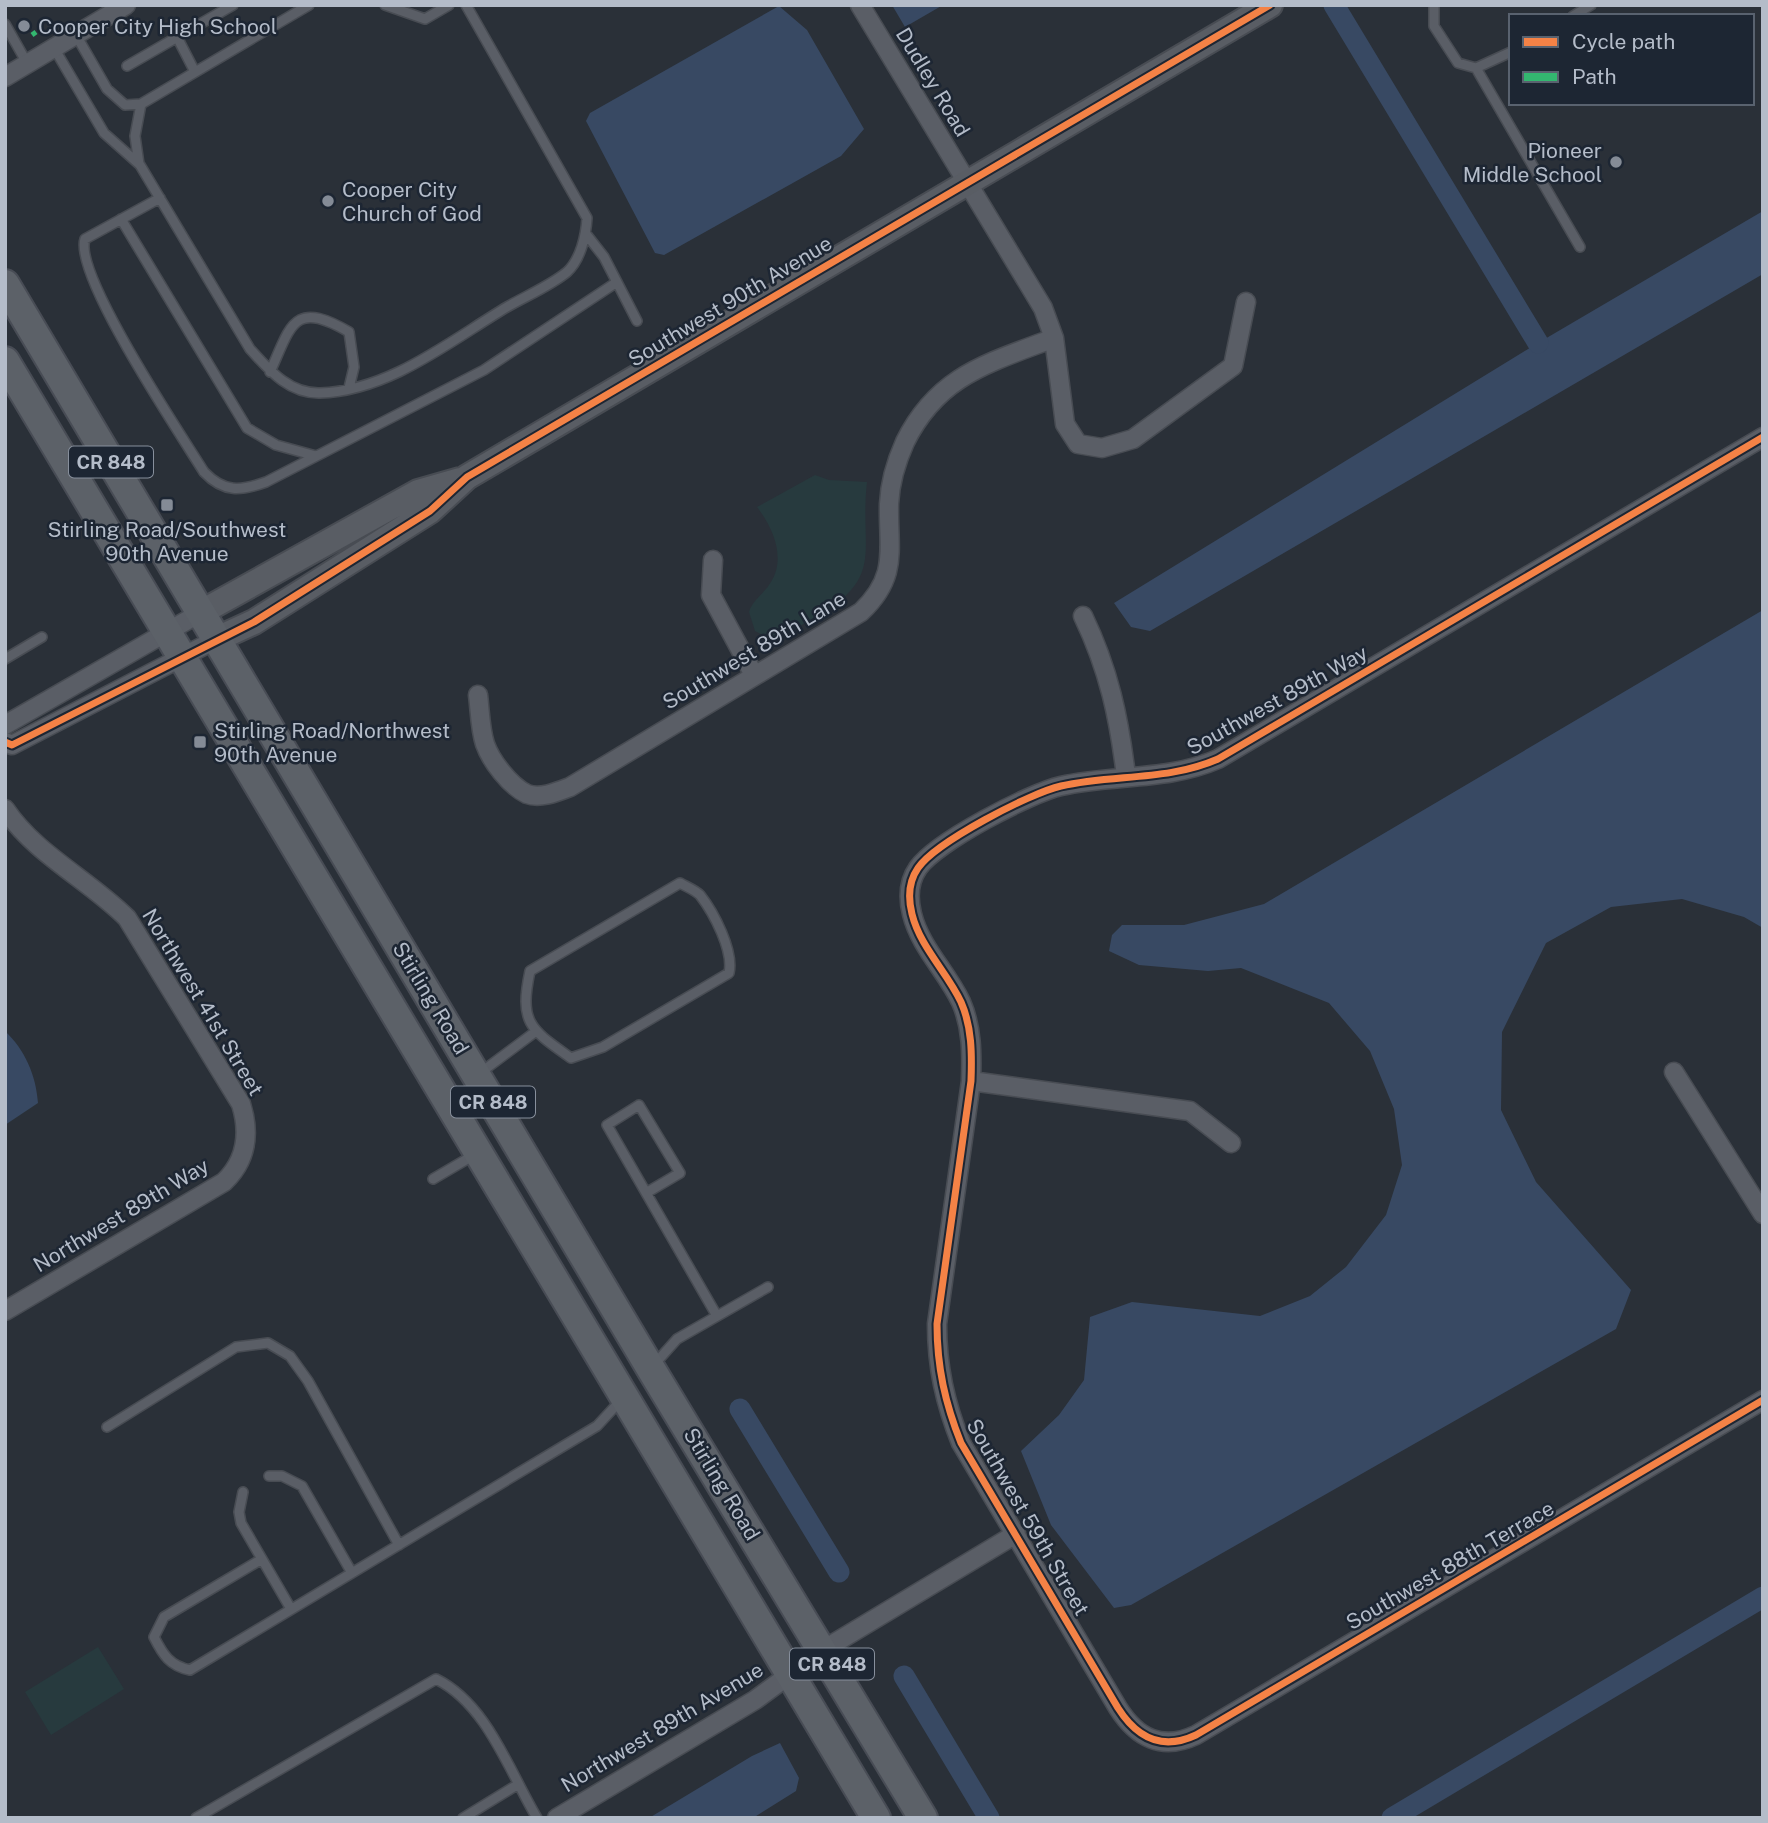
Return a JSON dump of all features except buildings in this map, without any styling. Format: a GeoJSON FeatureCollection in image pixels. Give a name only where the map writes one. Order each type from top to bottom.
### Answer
{"type":"FeatureCollection","features":[{"type":"Feature","properties":{"kind":"main road","name":"Stirling Road"},"geometry":{"type":"LineString","coordinates":[[5,284],[651,1369],[824,1650],[923,1818]]}},
{"type":"Feature","properties":{"kind":"main road","name":"Stirling Road"},"geometry":{"type":"LineString","coordinates":[[5,362],[184,657],[876,1818]]}},
{"type":"Feature","properties":{"kind":"main road"},"geometry":{"type":"LineString","coordinates":[[624,1396],[651,1369]]}},
{"type":"Feature","properties":{"kind":"street"},"geometry":{"type":"LineString","coordinates":[[5,77],[126,5]]}},
{"type":"Feature","properties":{"kind":"street","name":"Dudley Road"},"geometry":{"type":"LineString","coordinates":[[860,5],[1043,308],[1054,338],[1062,409],[1070,436],[1078,444],[1102,448],[1133,439],[1233,366],[1247,302]]}},
{"type":"Feature","properties":{"kind":"street","name":"Southwest 90th Avenue"},"geometry":{"type":"LineString","coordinates":[[216,639],[254,622],[430,512],[467,477],[1270,5]]}},
{"type":"Feature","properties":{"kind":"street","name":"Southwest 89th Lane"},"geometry":{"type":"LineString","coordinates":[[478,695],[485,743],[506,777],[527,794],[547,794],[570,788],[861,612],[881,589],[891,560],[889,502],[894,465],[912,429],[943,389],[990,363],[1054,338]]}},
{"type":"Feature","properties":{"kind":"street","name":"Southwest 89th Way"},"geometry":{"type":"LineString","coordinates":[[971,1081],[969,1027],[960,1002],[919,933],[912,915],[909,897],[918,868],[931,854],[1015,803],[1038,793],[1061,786],[1126,776],[1170,774],[1195,769],[1218,759],[1763,437]]}},
{"type":"Feature","properties":{"kind":"street","name":"Southwest 90th Avenue"},"geometry":{"type":"LineString","coordinates":[[200,613],[418,492],[467,477]]}},
{"type":"Feature","properties":{"kind":"street"},"geometry":{"type":"LineString","coordinates":[[713,560],[712,595],[754,675]]}},
{"type":"Feature","properties":{"kind":"street"},"geometry":{"type":"LineString","coordinates":[[5,725],[200,613]]}},
{"type":"Feature","properties":{"kind":"street"},"geometry":{"type":"LineString","coordinates":[[1083,616],[1098,647],[1118,709],[1126,776]]}},
{"type":"Feature","properties":{"kind":"street"},"geometry":{"type":"LineString","coordinates":[[5,742],[12,745],[216,639]]}},
{"type":"Feature","properties":{"kind":"street","name":"Northwest 41st Street"},"geometry":{"type":"LineString","coordinates":[[5,809],[45,851],[104,895],[127,918],[241,1104],[247,1125],[245,1145]]}},
{"type":"Feature","properties":{"kind":"street"},"geometry":{"type":"LineString","coordinates":[[1674,1072],[1763,1214]]}},
{"type":"Feature","properties":{"kind":"street"},"geometry":{"type":"LineString","coordinates":[[971,1081],[1190,1111],[1231,1143]]}},
{"type":"Feature","properties":{"kind":"street","name":"Southwest 59th Street"},"geometry":{"type":"LineString","coordinates":[[971,1081],[941,1283],[937,1357],[949,1414],[961,1443],[1129,1725],[1149,1740]]}},
{"type":"Feature","properties":{"kind":"street","name":"Northwest 89th Way"},"geometry":{"type":"LineString","coordinates":[[5,1311],[224,1182],[237,1170],[245,1145]]}},
{"type":"Feature","properties":{"kind":"street","name":"Southwest 88th Terrace"},"geometry":{"type":"LineString","coordinates":[[1149,1740],[1171,1743],[1196,1735],[1763,1400]]}},
{"type":"Feature","properties":{"kind":"street","name":"Northwest 89th Avenue"},"geometry":{"type":"LineString","coordinates":[[558,1818],[755,1700],[824,1650],[1016,1534]]}},
{"type":"Feature","properties":{"kind":"lane"},"geometry":{"type":"LineString","coordinates":[[127,66],[233,5]]}},
{"type":"Feature","properties":{"kind":"lane"},"geometry":{"type":"LineString","coordinates":[[76,35],[107,89],[125,105],[141,104],[297,8],[309,5]]}},
{"type":"Feature","properties":{"kind":"lane"},"geometry":{"type":"LineString","coordinates":[[385,5],[425,19],[449,5]]}},
{"type":"Feature","properties":{"kind":"lane"},"geometry":{"type":"LineString","coordinates":[[54,48],[104,133],[140,165],[250,349],[270,372],[288,385],[318,393],[348,388],[393,375],[568,271],[586,234],[587,218],[466,5]]}},
{"type":"Feature","properties":{"kind":"lane"},"geometry":{"type":"LineString","coordinates":[[1434,5],[1434,26],[1451,55],[1466,67],[1476,68],[1509,53]]}},
{"type":"Feature","properties":{"kind":"lane"},"geometry":{"type":"LineString","coordinates":[[5,24],[27,63]]}},
{"type":"Feature","properties":{"kind":"lane"},"geometry":{"type":"LineString","coordinates":[[177,37],[195,72]]}},
{"type":"Feature","properties":{"kind":"lane"},"geometry":{"type":"LineString","coordinates":[[1476,68],[1580,247]]}},
{"type":"Feature","properties":{"kind":"lane"},"geometry":{"type":"LineString","coordinates":[[140,165],[135,136],[141,104]]}},
{"type":"Feature","properties":{"kind":"lane"},"geometry":{"type":"LineString","coordinates":[[159,198],[85,239],[85,254],[108,315],[204,472],[222,487],[240,489],[266,481],[485,370],[617,282]]}},
{"type":"Feature","properties":{"kind":"lane"},"geometry":{"type":"LineString","coordinates":[[121,219],[247,428],[275,445],[316,456]]}},
{"type":"Feature","properties":{"kind":"lane"},"geometry":{"type":"LineString","coordinates":[[586,234],[604,257],[637,321]]}},
{"type":"Feature","properties":{"kind":"lane"},"geometry":{"type":"LineString","coordinates":[[270,372],[289,327],[300,319],[320,318],[349,332],[354,367],[348,388]]}},
{"type":"Feature","properties":{"kind":"lane"},"geometry":{"type":"LineString","coordinates":[[5,659],[43,637]]}},
{"type":"Feature","properties":{"kind":"lane"},"geometry":{"type":"LineString","coordinates":[[681,883],[699,894],[729,948],[732,961],[729,973],[603,1047],[571,1058],[535,1032],[525,997],[530,971],[681,883]]}},
{"type":"Feature","properties":{"kind":"lane"},"geometry":{"type":"LineString","coordinates":[[477,1075],[535,1032]]}},
{"type":"Feature","properties":{"kind":"lane"},"geometry":{"type":"LineString","coordinates":[[646,1193],[680,1173],[639,1105],[607,1125],[646,1193],[717,1316]]}},
{"type":"Feature","properties":{"kind":"lane"},"geometry":{"type":"LineString","coordinates":[[433,1179],[478,1152]]}},
{"type":"Feature","properties":{"kind":"lane"},"geometry":{"type":"LineString","coordinates":[[651,1369],[677,1339],[768,1287]]}},
{"type":"Feature","properties":{"kind":"lane"},"geometry":{"type":"LineString","coordinates":[[107,1427],[236,1347],[268,1343],[290,1356],[308,1381],[399,1545]]}},
{"type":"Feature","properties":{"kind":"lane"},"geometry":{"type":"LineString","coordinates":[[262,1559],[164,1617],[154,1637],[165,1657],[176,1667],[190,1670],[597,1426],[624,1396]]}},
{"type":"Feature","properties":{"kind":"lane"},"geometry":{"type":"LineString","coordinates":[[269,1476],[282,1476],[302,1486],[352,1573]]}},
{"type":"Feature","properties":{"kind":"lane"},"geometry":{"type":"LineString","coordinates":[[243,1492],[239,1512],[241,1523],[291,1609]]}},
{"type":"Feature","properties":{"kind":"lane"},"geometry":{"type":"LineString","coordinates":[[196,1818],[436,1679],[452,1687],[477,1712],[537,1818]]}},
{"type":"Feature","properties":{"kind":"lane"},"geometry":{"type":"LineString","coordinates":[[463,1818],[517,1785]]}},
{"type":"Feature","properties":{"kind":"green space"},"geometry":{"type":"Polygon","coordinates":[[[815,475],[829,480],[867,482],[865,561],[851,590],[836,604],[791,632],[768,638],[755,631],[749,612],[769,585],[778,555],[769,525],[757,507],[815,475]]]}},
{"type":"Feature","properties":{"kind":"green space"},"geometry":{"type":"Polygon","coordinates":[[[98,1647],[124,1689],[51,1735],[25,1692],[98,1647]]]}},
{"type":"Feature","properties":{"kind":"water"},"geometry":{"type":"Polygon","coordinates":[[[892,5],[943,5],[905,27],[892,5]]]}},
{"type":"Feature","properties":{"kind":"water"},"geometry":{"type":"Polygon","coordinates":[[[779,6],[807,30],[864,129],[841,156],[664,255],[655,253],[586,121],[590,113],[779,6]]]}},
{"type":"Feature","properties":{"kind":"water"},"geometry":{"type":"Polygon","coordinates":[[[1763,211],[1763,274],[1150,631],[1131,627],[1114,603],[1538,343],[1763,211]]]}},
{"type":"Feature","properties":{"kind":"water"},"geometry":{"type":"Polygon","coordinates":[[[1763,610],[1763,928],[1744,917],[1682,899],[1611,907],[1546,943],[1502,1032],[1501,1110],[1536,1182],[1631,1290],[1616,1329],[1131,1605],[1114,1608],[1051,1525],[1021,1451],[1059,1415],[1084,1380],[1090,1317],[1132,1302],[1260,1316],[1310,1296],[1346,1267],[1386,1215],[1402,1165],[1394,1109],[1370,1051],[1329,1003],[1241,968],[1208,971],[1139,965],[1109,951],[1112,935],[1122,925],[1184,925],[1264,904],[1763,610]]]}},
{"type":"Feature","properties":{"kind":"water"},"geometry":{"type":"Polygon","coordinates":[[[5,1031],[28,1064],[38,1103],[5,1125],[5,1031]]]}},
{"type":"Feature","properties":{"kind":"water"},"geometry":{"type":"Polygon","coordinates":[[[780,1743],[799,1778],[796,1791],[753,1818],[649,1818],[752,1756],[780,1743]]]}},
{"type":"Feature","properties":{"kind":"waterway"},"geometry":{"type":"LineString","coordinates":[[1334,5],[1538,343]]}},
{"type":"Feature","properties":{"kind":"waterway"},"geometry":{"type":"LineString","coordinates":[[740,1409],[839,1572]]}},
{"type":"Feature","properties":{"kind":"waterway"},"geometry":{"type":"LineString","coordinates":[[1392,1818],[1763,1597]]}},
{"type":"Feature","properties":{"kind":"waterway"},"geometry":{"type":"LineString","coordinates":[[904,1676],[989,1818]]}},
{"type":"Feature","properties":{"kind":"marked path"},"geometry":{"type":"LineString","coordinates":[[32,35],[36,32]]}},
{"type":"Feature","properties":{"kind":"cycle path"},"geometry":{"type":"LineString","coordinates":[[5,742],[12,745],[254,622],[430,511],[467,477],[1270,5]]}},
{"type":"Feature","properties":{"kind":"cycle path"},"geometry":{"type":"LineString","coordinates":[[1763,437],[1218,759],[1180,771],[1061,786],[1028,798],[985,820],[928,857],[915,873],[910,896],[912,914],[921,937],[961,1002],[970,1041],[971,1081],[937,1324],[940,1370],[950,1414],[961,1443],[1118,1708],[1142,1734],[1151,1739],[1172,1742],[1196,1735],[1763,1400]]}},
{"type":"Feature","properties":{"kind":"place","name":"Cooper City High School"},"geometry":{"type":"Point","coordinates":[24,26]}},
{"type":"Feature","properties":{"kind":"place","name":"Pioneer Middle School"},"geometry":{"type":"Point","coordinates":[1616,162]}},
{"type":"Feature","properties":{"kind":"place","name":"Cooper City Church of God"},"geometry":{"type":"Point","coordinates":[328,201]}},
{"type":"Feature","properties":{"kind":"place","name":"Stirling Road/Southwest 90th Avenue"},"geometry":{"type":"Point","coordinates":[167,505]}},
{"type":"Feature","properties":{"kind":"place","name":"Stirling Road/Northwest 90th Avenue"},"geometry":{"type":"Point","coordinates":[200,742]}}]}
